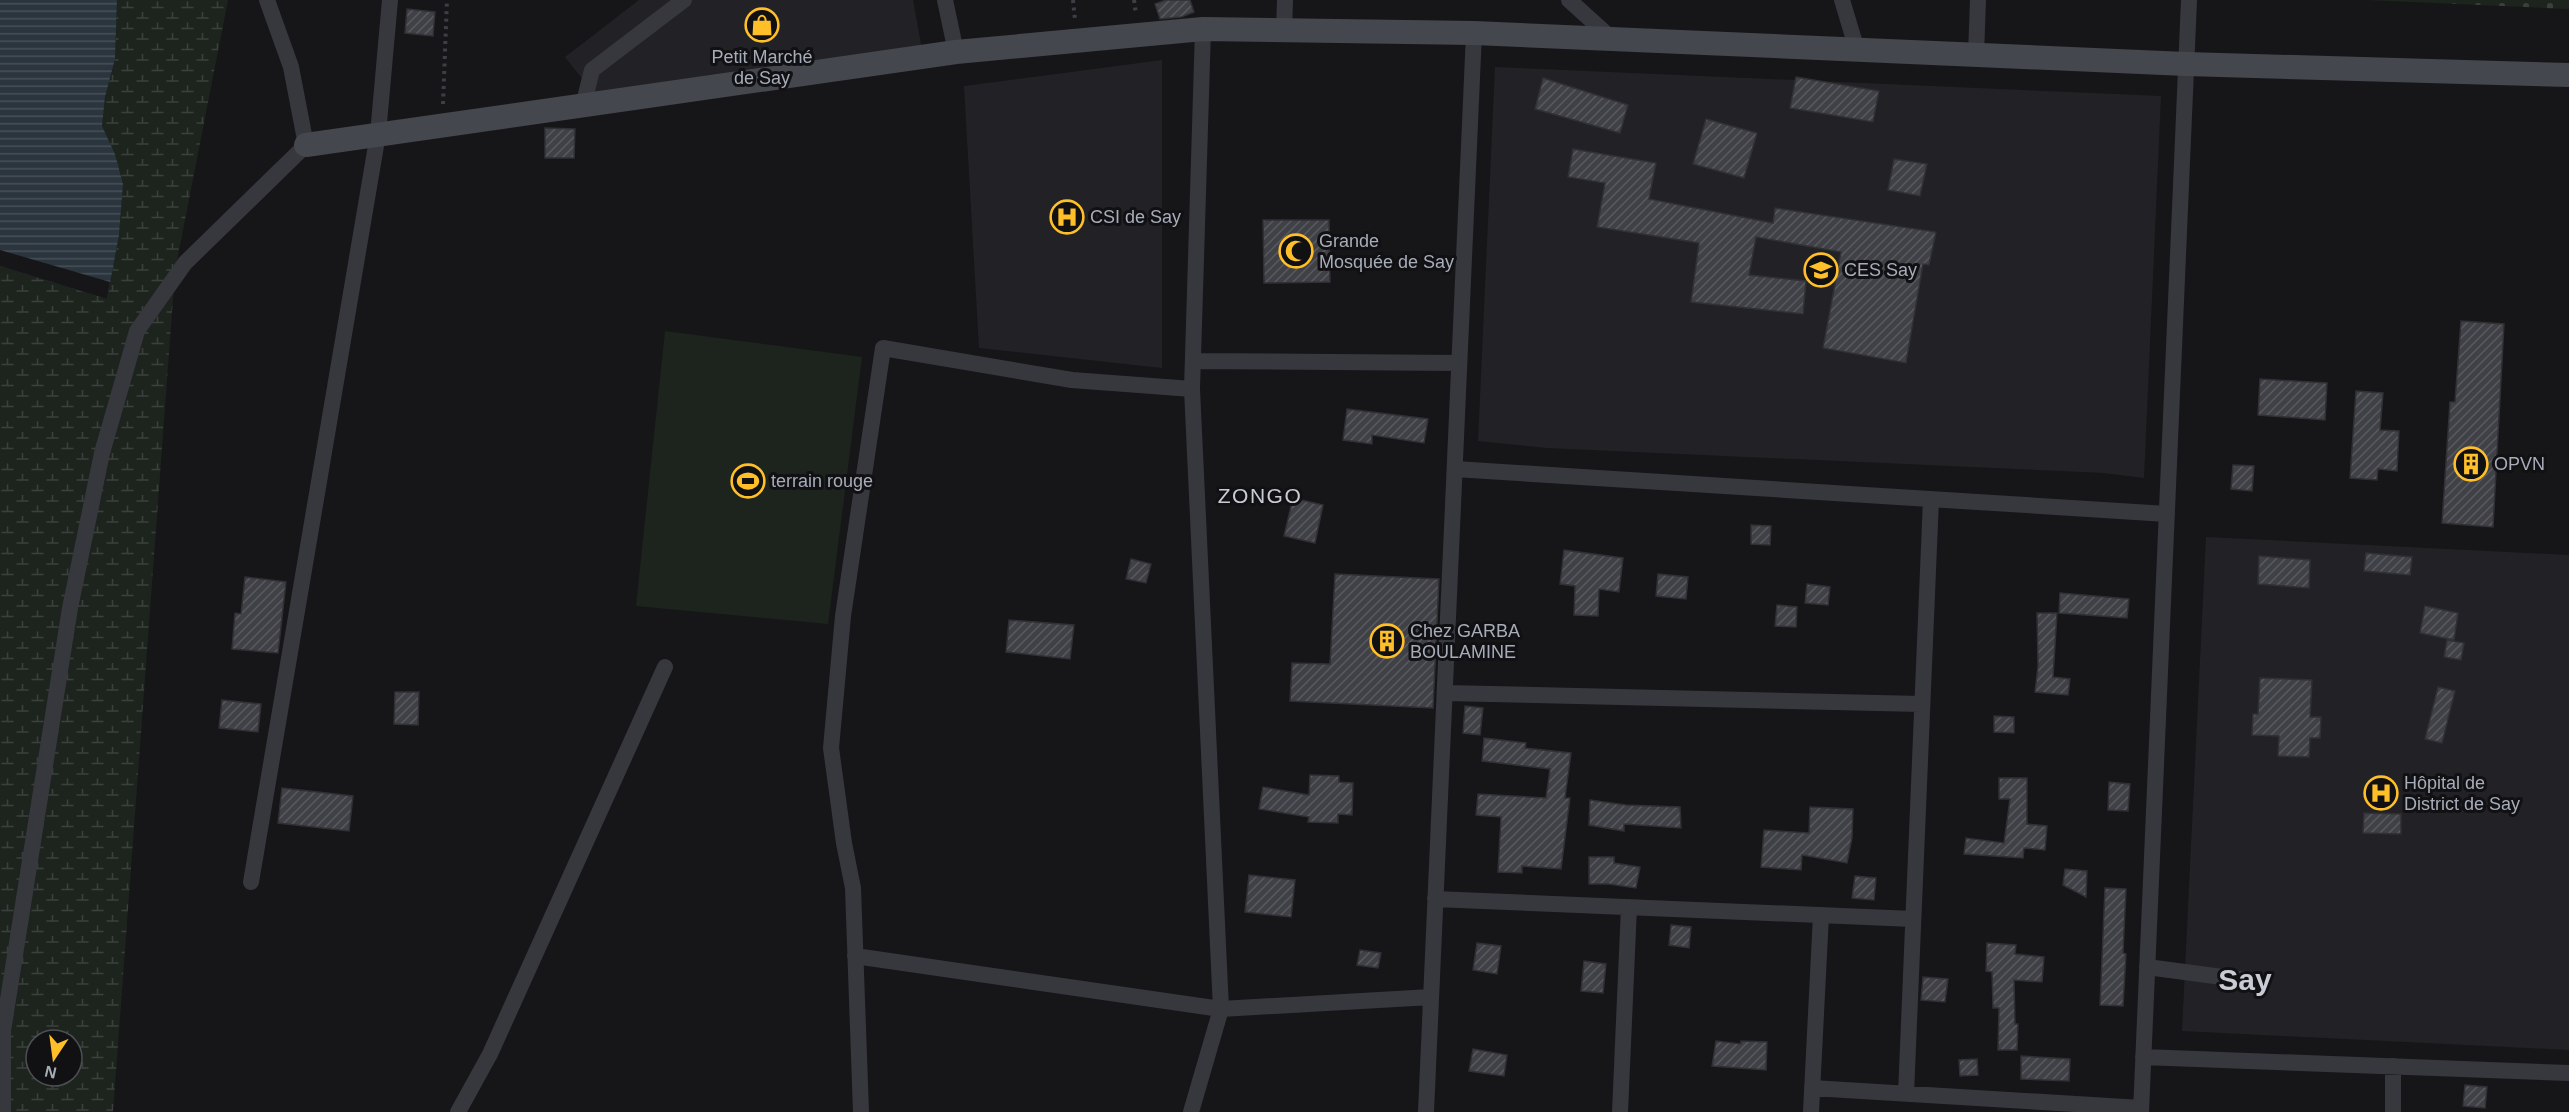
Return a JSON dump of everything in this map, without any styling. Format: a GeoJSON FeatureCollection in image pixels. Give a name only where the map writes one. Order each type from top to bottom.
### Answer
{"type":"FeatureCollection","features":[{"type":"Feature","properties":{"kind":"street"},"geometry":{"type":"LineString","coordinates":[[267,0],[291,67],[306,146]]}},
{"type":"Feature","properties":{"kind":"street"},"geometry":{"type":"LineString","coordinates":[[251,882],[378,135],[390,0]]}},
{"type":"Feature","properties":{"kind":"street"},"geometry":{"type":"LineString","coordinates":[[583,106],[592,70],[684,0]]}},
{"type":"Feature","properties":{"kind":"street"},"geometry":{"type":"LineString","coordinates":[[945,0],[956,52]]}},
{"type":"Feature","properties":{"kind":"street"},"geometry":{"type":"LineString","coordinates":[[1284,31],[1285,0]]}},
{"type":"Feature","properties":{"kind":"street"},"geometry":{"type":"LineString","coordinates":[[1569,0],[1612,39]]}},
{"type":"Feature","properties":{"kind":"street"},"geometry":{"type":"LineString","coordinates":[[1842,0],[1857,50]]}},
{"type":"Feature","properties":{"kind":"street"},"geometry":{"type":"LineString","coordinates":[[1976,55],[1978,0]]}},
{"type":"Feature","properties":{"kind":"street"},"geometry":{"type":"LineString","coordinates":[[1812,1088],[2141,1110],[2189,0]]}},
{"type":"Feature","properties":{"kind":"street"},"geometry":{"type":"LineString","coordinates":[[3,1112],[3,1032],[70,608],[102,453],[137,331],[185,263],[306,146],[956,52],[1203,29],[1474,33],[2186,64],[2569,75]]}},
{"type":"Feature","properties":{"kind":"street"},"geometry":{"type":"LineString","coordinates":[[1191,1112],[1221,1009],[1192,389],[1203,29]]}},
{"type":"Feature","properties":{"kind":"street"},"geometry":{"type":"LineString","coordinates":[[1426,1112],[1474,33]]}},
{"type":"Feature","properties":{"kind":"street"},"geometry":{"type":"LineString","coordinates":[[861,1112],[853,888],[844,843],[831,748],[843,616],[883,348],[1072,380],[1192,389]]}},
{"type":"Feature","properties":{"kind":"street"},"geometry":{"type":"LineString","coordinates":[[1193,361],[1460,363]]}},
{"type":"Feature","properties":{"kind":"street"},"geometry":{"type":"LineString","coordinates":[[1455,469],[2167,514]]}},
{"type":"Feature","properties":{"kind":"street"},"geometry":{"type":"LineString","coordinates":[[1906,1094],[1931,499]]}},
{"type":"Feature","properties":{"kind":"street"},"geometry":{"type":"LineString","coordinates":[[458,1112],[490,1054],[665,667]]}},
{"type":"Feature","properties":{"kind":"street"},"geometry":{"type":"LineString","coordinates":[[1445,693],[1922,704]]}},
{"type":"Feature","properties":{"kind":"street"},"geometry":{"type":"LineString","coordinates":[[1436,899],[1913,919]]}},
{"type":"Feature","properties":{"kind":"street"},"geometry":{"type":"LineString","coordinates":[[1620,1112],[1629,907]]}},
{"type":"Feature","properties":{"kind":"street"},"geometry":{"type":"LineString","coordinates":[[1811,1112],[1821,915]]}},
{"type":"Feature","properties":{"kind":"street"},"geometry":{"type":"LineString","coordinates":[[855,956],[1221,1009],[1431,996]]}},
{"type":"Feature","properties":{"kind":"street"},"geometry":{"type":"LineString","coordinates":[[2147,967],[2245,980]]}},
{"type":"Feature","properties":{"kind":"street"},"geometry":{"type":"LineString","coordinates":[[2143,1057],[2569,1073]]}},
{"type":"Feature","properties":{"kind":"street"},"geometry":{"type":"LineString","coordinates":[[2393,1066],[2393,1112]]}},
{"type":"Feature","properties":{"kind":"path"},"geometry":{"type":"LineString","coordinates":[[442,126],[447,0]]}},
{"type":"Feature","properties":{"kind":"shaded area"},"geometry":{"type":"Polygon","coordinates":[[[0,0],[117,0],[115,59],[105,97],[102,126],[115,154],[123,184],[119,235],[107,299],[0,266],[0,0]]]}},
{"type":"Feature","properties":{"kind":"shaded area","name":"Petit Marché de Say"},"geometry":{"type":"Polygon","coordinates":[[[639,0],[913,0],[922,50],[595,95],[565,57],[639,0]]]}},
{"type":"Feature","properties":{"kind":"shaded area","name":"CSI de Say"},"geometry":{"type":"Polygon","coordinates":[[[1162,60],[1162,368],[979,348],[964,86],[1162,60]]]}},
{"type":"Feature","properties":{"kind":"shaded area"},"geometry":{"type":"Polygon","coordinates":[[[1495,67],[2161,96],[2144,478],[2104,473],[1547,448],[1478,441],[1495,67]]]}},
{"type":"Feature","properties":{"kind":"shaded area","name":"Hôpital de District de Say"},"geometry":{"type":"Polygon","coordinates":[[[2206,537],[2569,555],[2569,1050],[2182,1031],[2206,537]]]}},
{"type":"Feature","properties":{"kind":"green space"},"geometry":{"type":"Polygon","coordinates":[[[117,0],[228,0],[175,271],[113,1112],[0,1112],[0,266],[107,298],[119,235],[123,184],[115,154],[102,126],[105,97],[115,59],[117,0]]]}},
{"type":"Feature","properties":{"kind":"green space"},"geometry":{"type":"Polygon","coordinates":[[[2368,0],[2569,0],[2569,9],[2368,0]]]}},
{"type":"Feature","properties":{"kind":"green space","name":"terrain rouge"},"geometry":{"type":"Polygon","coordinates":[[[665,331],[862,357],[828,624],[636,606],[665,331]]]}},
{"type":"Feature","properties":{"kind":"pier"},"geometry":{"type":"Polygon","coordinates":[[[0,250],[110,282],[107,299],[0,266],[0,250]]]}},
{"type":"Feature","properties":{"kind":"building"},"geometry":{"type":"Polygon","coordinates":[[[1166,0],[1190,0],[1194,12],[1181,17],[1160,19],[1155,4],[1166,0]]]}},
{"type":"Feature","properties":{"kind":"building"},"geometry":{"type":"Polygon","coordinates":[[[407,9],[435,12],[433,36],[405,33],[407,9]]]}},
{"type":"Feature","properties":{"kind":"building"},"geometry":{"type":"Polygon","coordinates":[[[1796,77],[1879,91],[1873,122],[1790,108],[1796,77]]]}},
{"type":"Feature","properties":{"kind":"building"},"geometry":{"type":"Polygon","coordinates":[[[1543,78],[1628,105],[1620,133],[1535,109],[1543,78]]]}},
{"type":"Feature","properties":{"kind":"building"},"geometry":{"type":"Polygon","coordinates":[[[1706,119],[1757,133],[1744,178],[1693,164],[1706,119]]]}},
{"type":"Feature","properties":{"kind":"building"},"geometry":{"type":"Polygon","coordinates":[[[545,128],[575,129],[574,158],[545,158],[545,128]]]}},
{"type":"Feature","properties":{"kind":"building"},"geometry":{"type":"Polygon","coordinates":[[[1573,149],[1656,163],[1649,199],[1773,223],[1775,208],[1936,232],[1929,265],[1923,264],[1906,363],[1823,348],[1841,252],[1756,237],[1749,275],[1806,281],[1803,314],[1691,302],[1699,243],[1597,227],[1605,183],[1568,177],[1573,149]]]}},
{"type":"Feature","properties":{"kind":"building"},"geometry":{"type":"Polygon","coordinates":[[[1894,159],[1927,164],[1920,196],[1888,190],[1894,159]]]}},
{"type":"Feature","properties":{"kind":"building","name":"Grande Mosquée de Say"},"geometry":{"type":"Polygon","coordinates":[[[1263,220],[1329,220],[1330,282],[1264,283],[1263,220]]]}},
{"type":"Feature","properties":{"kind":"building","name":"OPVN"},"geometry":{"type":"Polygon","coordinates":[[[2461,321],[2504,324],[2493,527],[2442,523],[2450,402],[2455,402],[2461,321]]]}},
{"type":"Feature","properties":{"kind":"building"},"geometry":{"type":"Polygon","coordinates":[[[2260,379],[2327,383],[2325,420],[2258,415],[2260,379]]]}},
{"type":"Feature","properties":{"kind":"building"},"geometry":{"type":"Polygon","coordinates":[[[2356,391],[2383,393],[2380,430],[2399,431],[2397,471],[2378,469],[2377,480],[2350,478],[2356,391]]]}},
{"type":"Feature","properties":{"kind":"building"},"geometry":{"type":"Polygon","coordinates":[[[1347,409],[1428,419],[1424,443],[1372,435],[1372,444],[1343,440],[1347,409]]]}},
{"type":"Feature","properties":{"kind":"building"},"geometry":{"type":"Polygon","coordinates":[[[2233,465],[2254,466],[2252,491],[2231,489],[2233,465]]]}},
{"type":"Feature","properties":{"kind":"building"},"geometry":{"type":"Polygon","coordinates":[[[1293,498],[1323,505],[1315,543],[1284,536],[1293,498]]]}},
{"type":"Feature","properties":{"kind":"building"},"geometry":{"type":"Polygon","coordinates":[[[1751,525],[1771,526],[1770,545],[1751,544],[1751,525]]]}},
{"type":"Feature","properties":{"kind":"building"},"geometry":{"type":"Polygon","coordinates":[[[1564,550],[1623,558],[1619,592],[1599,589],[1598,616],[1574,615],[1575,586],[1560,584],[1564,550]]]}},
{"type":"Feature","properties":{"kind":"building"},"geometry":{"type":"Polygon","coordinates":[[[2366,553],[2412,557],[2410,575],[2364,571],[2366,553]]]}},
{"type":"Feature","properties":{"kind":"building"},"geometry":{"type":"Polygon","coordinates":[[[2259,556],[2310,560],[2309,588],[2258,584],[2259,556]]]}},
{"type":"Feature","properties":{"kind":"building"},"geometry":{"type":"Polygon","coordinates":[[[1131,559],[1151,564],[1146,583],[1126,579],[1131,559]]]}},
{"type":"Feature","properties":{"kind":"building","name":"Chez GARBA BOULAMINE"},"geometry":{"type":"Polygon","coordinates":[[[1335,574],[1439,579],[1433,708],[1290,701],[1292,663],[1330,664],[1335,574]]]}},
{"type":"Feature","properties":{"kind":"building"},"geometry":{"type":"Polygon","coordinates":[[[1658,574],[1688,577],[1686,599],[1656,596],[1658,574]]]}},
{"type":"Feature","properties":{"kind":"building"},"geometry":{"type":"Polygon","coordinates":[[[245,577],[286,582],[278,653],[232,649],[235,613],[241,614],[245,577]]]}},
{"type":"Feature","properties":{"kind":"building"},"geometry":{"type":"Polygon","coordinates":[[[1807,584],[1830,587],[1828,605],[1805,603],[1807,584]]]}},
{"type":"Feature","properties":{"kind":"building"},"geometry":{"type":"Polygon","coordinates":[[[2060,593],[2129,599],[2127,618],[2059,613],[2060,593]]]}},
{"type":"Feature","properties":{"kind":"building"},"geometry":{"type":"Polygon","coordinates":[[[1777,605],[1797,607],[1796,627],[1775,626],[1777,605]]]}},
{"type":"Feature","properties":{"kind":"building"},"geometry":{"type":"Polygon","coordinates":[[[2425,606],[2458,613],[2454,640],[2420,633],[2425,606]]]}},
{"type":"Feature","properties":{"kind":"building"},"geometry":{"type":"Polygon","coordinates":[[[2037,613],[2057,613],[2053,677],[2070,679],[2068,695],[2035,692],[2038,666],[2037,613]]]}},
{"type":"Feature","properties":{"kind":"building"},"geometry":{"type":"Polygon","coordinates":[[[1009,620],[1074,625],[1070,659],[1006,652],[1009,620]]]}},
{"type":"Feature","properties":{"kind":"building"},"geometry":{"type":"Polygon","coordinates":[[[2447,640],[2464,643],[2461,660],[2444,657],[2447,640]]]}},
{"type":"Feature","properties":{"kind":"building"},"geometry":{"type":"Polygon","coordinates":[[[2260,678],[2312,680],[2310,717],[2321,717],[2320,738],[2310,738],[2309,757],[2278,756],[2279,736],[2252,735],[2253,714],[2258,714],[2260,678]]]}},
{"type":"Feature","properties":{"kind":"building"},"geometry":{"type":"Polygon","coordinates":[[[2438,687],[2455,691],[2442,743],[2425,739],[2438,687]]]}},
{"type":"Feature","properties":{"kind":"building"},"geometry":{"type":"Polygon","coordinates":[[[395,692],[419,692],[418,725],[394,724],[395,692]]]}},
{"type":"Feature","properties":{"kind":"building"},"geometry":{"type":"Polygon","coordinates":[[[222,700],[261,704],[258,732],[219,728],[222,700]]]}},
{"type":"Feature","properties":{"kind":"building"},"geometry":{"type":"Polygon","coordinates":[[[1465,706],[1483,708],[1480,735],[1463,733],[1465,706]]]}},
{"type":"Feature","properties":{"kind":"building"},"geometry":{"type":"Polygon","coordinates":[[[1994,716],[2014,717],[2014,733],[1994,732],[1994,716]]]}},
{"type":"Feature","properties":{"kind":"building"},"geometry":{"type":"Polygon","coordinates":[[[1484,738],[1526,743],[1525,748],[1571,753],[1565,798],[1570,798],[1561,869],[1522,866],[1522,873],[1498,872],[1501,817],[1476,815],[1478,794],[1546,798],[1550,769],[1482,761],[1484,738]]]}},
{"type":"Feature","properties":{"kind":"building"},"geometry":{"type":"Polygon","coordinates":[[[1310,775],[1339,776],[1339,782],[1353,783],[1352,815],[1338,814],[1338,823],[1308,822],[1309,817],[1259,809],[1263,787],[1309,795],[1310,775]]]}},
{"type":"Feature","properties":{"kind":"building"},"geometry":{"type":"Polygon","coordinates":[[[1999,778],[2027,778],[2027,824],[2047,826],[2045,850],[2024,848],[2023,858],[1964,854],[1966,838],[2004,843],[2010,799],[1999,799],[1999,778]]]}},
{"type":"Feature","properties":{"kind":"building"},"geometry":{"type":"Polygon","coordinates":[[[2109,782],[2130,784],[2128,811],[2108,810],[2109,782]]]}},
{"type":"Feature","properties":{"kind":"building"},"geometry":{"type":"Polygon","coordinates":[[[282,788],[353,796],[349,831],[278,823],[282,788]]]}},
{"type":"Feature","properties":{"kind":"building"},"geometry":{"type":"Polygon","coordinates":[[[1590,800],[1626,805],[1680,807],[1681,828],[1624,824],[1624,831],[1589,825],[1590,800]]]}},
{"type":"Feature","properties":{"kind":"building"},"geometry":{"type":"Polygon","coordinates":[[[1810,807],[1853,809],[1852,838],[1847,863],[1802,855],[1801,870],[1761,867],[1764,830],[1809,833],[1810,807]]]}},
{"type":"Feature","properties":{"kind":"building"},"geometry":{"type":"Polygon","coordinates":[[[2364,813],[2401,814],[2401,834],[2363,833],[2364,813]]]}},
{"type":"Feature","properties":{"kind":"building"},"geometry":{"type":"Polygon","coordinates":[[[1589,857],[1614,857],[1614,863],[1640,867],[1636,888],[1589,884],[1589,857]]]}},
{"type":"Feature","properties":{"kind":"building"},"geometry":{"type":"Polygon","coordinates":[[[2065,869],[2087,871],[2086,897],[2063,885],[2065,869]]]}},
{"type":"Feature","properties":{"kind":"building"},"geometry":{"type":"Polygon","coordinates":[[[1249,875],[1295,880],[1291,917],[1245,912],[1249,875]]]}},
{"type":"Feature","properties":{"kind":"building"},"geometry":{"type":"Polygon","coordinates":[[[1855,876],[1876,878],[1874,900],[1852,898],[1855,876]]]}},
{"type":"Feature","properties":{"kind":"building"},"geometry":{"type":"Polygon","coordinates":[[[2105,888],[2126,889],[2123,1006],[2100,1005],[2105,888]]]}},
{"type":"Feature","properties":{"kind":"building"},"geometry":{"type":"Polygon","coordinates":[[[1671,925],[1691,927],[1689,948],[1669,945],[1671,925]]]}},
{"type":"Feature","properties":{"kind":"building"},"geometry":{"type":"Polygon","coordinates":[[[1477,943],[1501,946],[1497,974],[1473,970],[1477,943]]]}},
{"type":"Feature","properties":{"kind":"building"},"geometry":{"type":"Polygon","coordinates":[[[1987,943],[2016,945],[2015,954],[2044,957],[2042,982],[2014,980],[2015,1024],[2018,1024],[2017,1050],[1998,1050],[1999,1008],[1993,1008],[1992,972],[1986,971],[1987,943]]]}},
{"type":"Feature","properties":{"kind":"building"},"geometry":{"type":"Polygon","coordinates":[[[1360,950],[1381,953],[1378,968],[1357,965],[1360,950]]]}},
{"type":"Feature","properties":{"kind":"building"},"geometry":{"type":"Polygon","coordinates":[[[1584,961],[1606,964],[1603,993],[1581,991],[1584,961]]]}},
{"type":"Feature","properties":{"kind":"building"},"geometry":{"type":"Polygon","coordinates":[[[1923,977],[1948,979],[1945,1002],[1921,1000],[1923,977]]]}},
{"type":"Feature","properties":{"kind":"building"},"geometry":{"type":"Polygon","coordinates":[[[1716,1041],[1741,1044],[1741,1041],[1767,1042],[1766,1070],[1712,1066],[1716,1041]]]}},
{"type":"Feature","properties":{"kind":"building"},"geometry":{"type":"Polygon","coordinates":[[[1473,1049],[1507,1055],[1504,1076],[1469,1071],[1473,1049]]]}},
{"type":"Feature","properties":{"kind":"building"},"geometry":{"type":"Polygon","coordinates":[[[2021,1056],[2070,1059],[2069,1081],[2021,1079],[2021,1056]]]}},
{"type":"Feature","properties":{"kind":"building"},"geometry":{"type":"Polygon","coordinates":[[[1977,1059],[1978,1075],[1960,1076],[1959,1060],[1977,1059]]]}},
{"type":"Feature","properties":{"kind":"building"},"geometry":{"type":"Polygon","coordinates":[[[2465,1085],[2487,1087],[2485,1108],[2463,1106],[2465,1085]]]}},
{"type":"Feature","properties":{"kind":"place","name":"Petit Marché de Say"},"geometry":{"type":"Point","coordinates":[762,25]}},
{"type":"Feature","properties":{"kind":"place","name":"CSI de Say"},"geometry":{"type":"Point","coordinates":[1067,217]}},
{"type":"Feature","properties":{"kind":"place","name":"Grande Mosquée de Say"},"geometry":{"type":"Point","coordinates":[1296,251]}},
{"type":"Feature","properties":{"kind":"place","name":"CES Say"},"geometry":{"type":"Point","coordinates":[1821,270]}},
{"type":"Feature","properties":{"kind":"place","name":"OPVN"},"geometry":{"type":"Point","coordinates":[2471,464]}},
{"type":"Feature","properties":{"kind":"place","name":"terrain rouge"},"geometry":{"type":"Point","coordinates":[748,481]}},
{"type":"Feature","properties":{"kind":"place","name":"Chez GARBA BOULAMINE"},"geometry":{"type":"Point","coordinates":[1387,641]}},
{"type":"Feature","properties":{"kind":"place","name":"Hôpital de District de Say"},"geometry":{"type":"Point","coordinates":[2381,793]}},
{"type":"Feature","properties":{"kind":"district","name":"ZONGO"},"geometry":{"type":"Point","coordinates":[1260,496]}},
{"type":"Feature","properties":{"kind":"district","name":"Say"},"geometry":{"type":"Point","coordinates":[2245,980]}}]}
